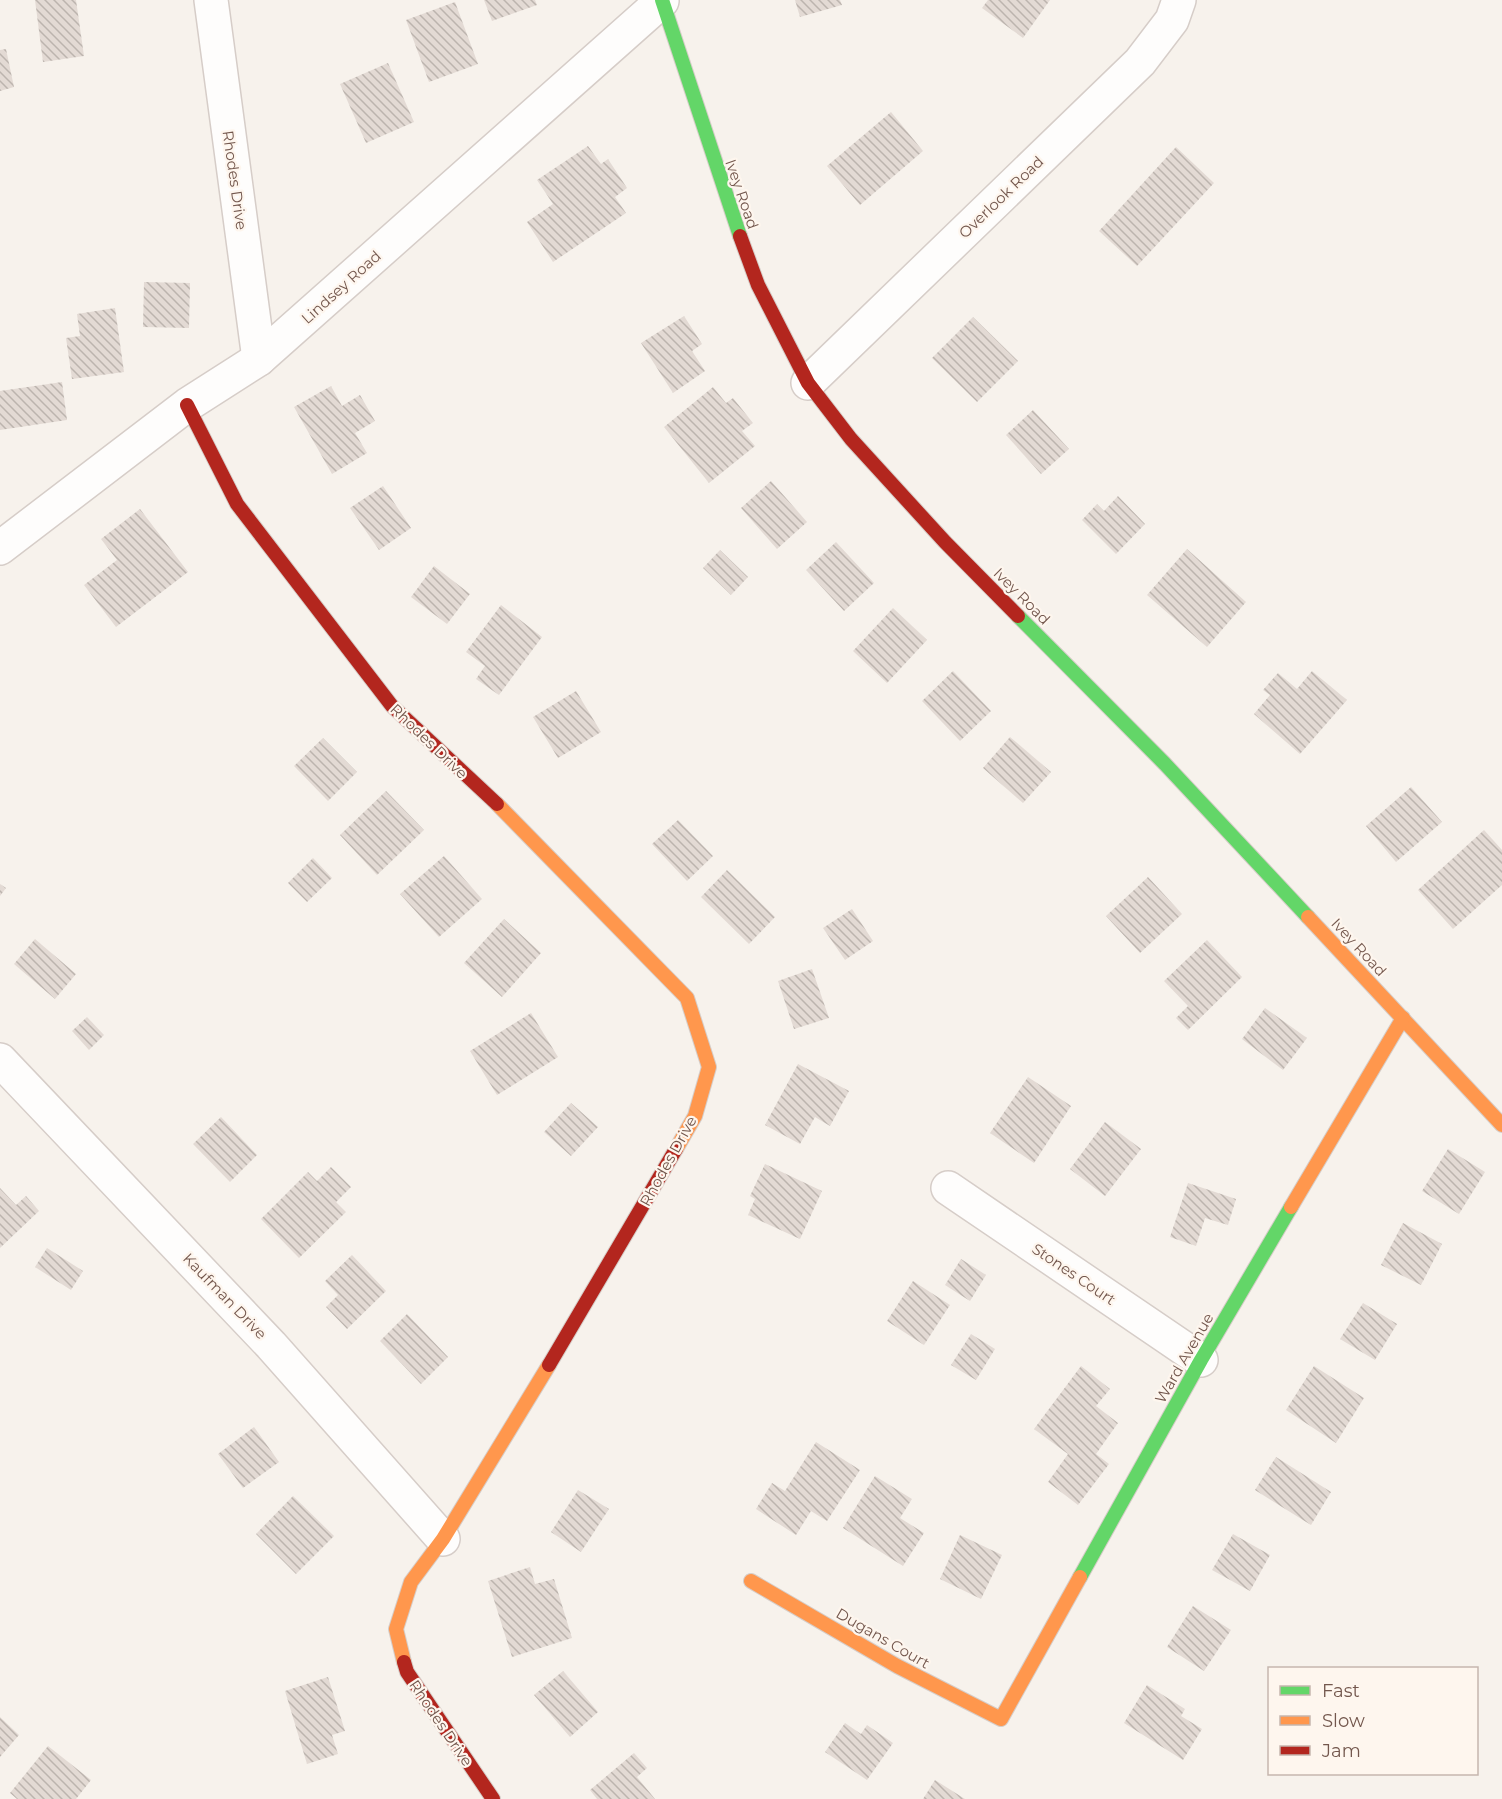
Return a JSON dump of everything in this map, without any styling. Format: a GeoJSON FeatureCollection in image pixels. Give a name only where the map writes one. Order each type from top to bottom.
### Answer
{"type":"FeatureCollection","features":[{"type":"Feature","properties":{"kind":"street","name":"Rhodes Drive"},"geometry":{"type":"LineString","coordinates":[[211,0],[259,359]]}},
{"type":"Feature","properties":{"kind":"street","name":"Overlook Road"},"geometry":{"type":"LineString","coordinates":[[808,383],[1140,62],[1172,20],[1179,0]]}},
{"type":"Feature","properties":{"kind":"street","name":"Lindsey Road"},"geometry":{"type":"LineString","coordinates":[[0,548],[187,405],[259,359],[662,1]]}},
{"type":"Feature","properties":{"kind":"street","name":"Ivey Road"},"geometry":{"type":"LineString","coordinates":[[662,1],[722,187],[758,285],[808,383],[851,440],[945,542],[1165,764],[1502,1125]]}},
{"type":"Feature","properties":{"kind":"street","name":"Rhodes Drive"},"geometry":{"type":"LineString","coordinates":[[187,405],[237,504],[392,706],[531,836],[687,998],[709,1067],[695,1116],[588,1301],[443,1539],[411,1582],[396,1629],[407,1672],[493,1799]]}},
{"type":"Feature","properties":{"kind":"street","name":"Ward Avenue"},"geometry":{"type":"LineString","coordinates":[[1001,1719],[1201,1360],[1403,1018]]}},
{"type":"Feature","properties":{"kind":"street","name":"Kaufman Drive"},"geometry":{"type":"LineString","coordinates":[[0,1060],[271,1345],[443,1539]]}},
{"type":"Feature","properties":{"kind":"street","name":"Stones Court"},"geometry":{"type":"LineString","coordinates":[[948,1188],[1201,1360]]}},
{"type":"Feature","properties":{"kind":"street","name":"Dugans Court"},"geometry":{"type":"LineString","coordinates":[[751,1581],[897,1666],[1001,1719]]}},
{"type":"Feature","properties":{"kind":"building"},"geometry":{"type":"Polygon","coordinates":[[[35,0],[76,0],[84,56],[43,62],[35,0]]]}},
{"type":"Feature","properties":{"kind":"building"},"geometry":{"type":"Polygon","coordinates":[[[484,0],[535,0],[537,5],[492,21],[484,0]]]}},
{"type":"Feature","properties":{"kind":"building"},"geometry":{"type":"Polygon","coordinates":[[[795,0],[840,0],[842,5],[800,17],[795,0]]]}},
{"type":"Feature","properties":{"kind":"building"},"geometry":{"type":"Polygon","coordinates":[[[988,0],[1050,0],[1023,38],[982,8],[988,0]]]}},
{"type":"Feature","properties":{"kind":"building"},"geometry":{"type":"Polygon","coordinates":[[[455,2],[478,64],[429,82],[406,20],[455,2]]]}},
{"type":"Feature","properties":{"kind":"building"},"geometry":{"type":"Polygon","coordinates":[[[6,49],[14,87],[0,91],[0,50],[6,49]]]}},
{"type":"Feature","properties":{"kind":"building"},"geometry":{"type":"Polygon","coordinates":[[[388,63],[414,122],[366,143],[340,84],[388,63]]]}},
{"type":"Feature","properties":{"kind":"building"},"geometry":{"type":"Polygon","coordinates":[[[891,112],[923,151],[860,205],[827,166],[891,112]]]}},
{"type":"Feature","properties":{"kind":"building"},"geometry":{"type":"Polygon","coordinates":[[[588,146],[601,164],[608,159],[627,188],[615,197],[626,213],[553,262],[527,222],[553,204],[537,180],[588,146]]]}},
{"type":"Feature","properties":{"kind":"building"},"geometry":{"type":"Polygon","coordinates":[[[1176,147],[1214,183],[1137,266],[1099,231],[1176,147]]]}},
{"type":"Feature","properties":{"kind":"building"},"geometry":{"type":"Polygon","coordinates":[[[144,282],[190,283],[189,328],[143,327],[144,282]]]}},
{"type":"Feature","properties":{"kind":"building"},"geometry":{"type":"Polygon","coordinates":[[[115,308],[124,372],[72,379],[66,338],[80,336],[77,314],[115,308]]]}},
{"type":"Feature","properties":{"kind":"building"},"geometry":{"type":"Polygon","coordinates":[[[684,316],[702,344],[692,351],[705,371],[673,393],[641,343],[684,316]]]}},
{"type":"Feature","properties":{"kind":"building"},"geometry":{"type":"Polygon","coordinates":[[[973,317],[1018,361],[977,402],[932,358],[973,317]]]}},
{"type":"Feature","properties":{"kind":"building"},"geometry":{"type":"Polygon","coordinates":[[[62,382],[67,420],[0,430],[0,391],[62,382]]]}},
{"type":"Feature","properties":{"kind":"building"},"geometry":{"type":"Polygon","coordinates":[[[331,386],[342,406],[360,395],[375,421],[355,433],[367,453],[332,474],[294,407],[331,386]]]}},
{"type":"Feature","properties":{"kind":"building"},"geometry":{"type":"Polygon","coordinates":[[[713,387],[726,403],[733,398],[753,423],[742,431],[755,446],[709,483],[664,427],[713,387]]]}},
{"type":"Feature","properties":{"kind":"building"},"geometry":{"type":"Polygon","coordinates":[[[1033,410],[1069,449],[1041,474],[1006,435],[1033,410]]]}},
{"type":"Feature","properties":{"kind":"building"},"geometry":{"type":"Polygon","coordinates":[[[771,481],[807,522],[777,549],[741,508],[771,481]]]}},
{"type":"Feature","properties":{"kind":"building"},"geometry":{"type":"Polygon","coordinates":[[[383,486],[411,528],[379,550],[350,508],[383,486]]]}},
{"type":"Feature","properties":{"kind":"building"},"geometry":{"type":"Polygon","coordinates":[[[1118,496],[1145,524],[1116,554],[1082,520],[1097,504],[1104,511],[1118,496]]]}},
{"type":"Feature","properties":{"kind":"building"},"geometry":{"type":"Polygon","coordinates":[[[140,509],[188,572],[116,627],[84,585],[117,560],[101,539],[140,509]]]}},
{"type":"Feature","properties":{"kind":"building"},"geometry":{"type":"Polygon","coordinates":[[[836,542],[874,583],[844,611],[806,570],[836,542]]]}},
{"type":"Feature","properties":{"kind":"building"},"geometry":{"type":"Polygon","coordinates":[[[1187,549],[1246,602],[1207,647],[1147,595],[1187,549]]]}},
{"type":"Feature","properties":{"kind":"building"},"geometry":{"type":"Polygon","coordinates":[[[720,550],[748,577],[731,595],[703,568],[720,550]]]}},
{"type":"Feature","properties":{"kind":"building"},"geometry":{"type":"Polygon","coordinates":[[[434,566],[470,594],[447,624],[411,597],[434,566]]]}},
{"type":"Feature","properties":{"kind":"building"},"geometry":{"type":"Polygon","coordinates":[[[501,605],[542,637],[499,695],[476,679],[485,666],[466,652],[501,605]]]}},
{"type":"Feature","properties":{"kind":"building"},"geometry":{"type":"Polygon","coordinates":[[[893,608],[927,640],[887,683],[853,651],[893,608]]]}},
{"type":"Feature","properties":{"kind":"building"},"geometry":{"type":"Polygon","coordinates":[[[953,671],[991,711],[960,741],[922,701],[953,671]]]}},
{"type":"Feature","properties":{"kind":"building"},"geometry":{"type":"Polygon","coordinates":[[[1312,671],[1347,700],[1300,754],[1254,714],[1270,695],[1263,690],[1278,673],[1297,689],[1312,671]]]}},
{"type":"Feature","properties":{"kind":"building"},"geometry":{"type":"Polygon","coordinates":[[[576,691],[601,732],[558,758],[533,717],[576,691]]]}},
{"type":"Feature","properties":{"kind":"building"},"geometry":{"type":"Polygon","coordinates":[[[1010,737],[1051,772],[1023,803],[983,768],[1010,737]]]}},
{"type":"Feature","properties":{"kind":"building"},"geometry":{"type":"Polygon","coordinates":[[[323,738],[357,772],[328,801],[294,766],[323,738]]]}},
{"type":"Feature","properties":{"kind":"building"},"geometry":{"type":"Polygon","coordinates":[[[1411,787],[1442,822],[1396,862],[1366,826],[1411,787]]]}},
{"type":"Feature","properties":{"kind":"building"},"geometry":{"type":"Polygon","coordinates":[[[386,791],[424,830],[377,875],[340,835],[386,791]]]}},
{"type":"Feature","properties":{"kind":"building"},"geometry":{"type":"Polygon","coordinates":[[[678,820],[713,856],[687,881],[652,844],[678,820]]]}},
{"type":"Feature","properties":{"kind":"building"},"geometry":{"type":"Polygon","coordinates":[[[1484,830],[1502,850],[1502,885],[1453,929],[1418,890],[1484,830]]]}},
{"type":"Feature","properties":{"kind":"building"},"geometry":{"type":"Polygon","coordinates":[[[444,856],[482,899],[439,937],[400,894],[444,856]]]}},
{"type":"Feature","properties":{"kind":"building"},"geometry":{"type":"Polygon","coordinates":[[[313,858],[332,878],[307,902],[288,883],[313,858]]]}},
{"type":"Feature","properties":{"kind":"building"},"geometry":{"type":"Polygon","coordinates":[[[727,870],[775,917],[749,944],[701,897],[727,870]]]}},
{"type":"Feature","properties":{"kind":"building"},"geometry":{"type":"Polygon","coordinates":[[[1148,877],[1182,914],[1140,953],[1106,916],[1148,877]]]}},
{"type":"Feature","properties":{"kind":"building"},"geometry":{"type":"Polygon","coordinates":[[[0,884],[6,888],[0,896],[0,884]]]}},
{"type":"Feature","properties":{"kind":"building"},"geometry":{"type":"Polygon","coordinates":[[[852,909],[873,941],[845,960],[823,928],[852,909]]]}},
{"type":"Feature","properties":{"kind":"building"},"geometry":{"type":"Polygon","coordinates":[[[504,919],[541,953],[502,997],[464,963],[504,919]]]}},
{"type":"Feature","properties":{"kind":"building"},"geometry":{"type":"Polygon","coordinates":[[[35,939],[76,974],[55,999],[14,964],[35,939]]]}},
{"type":"Feature","properties":{"kind":"building"},"geometry":{"type":"Polygon","coordinates":[[[1207,940],[1242,977],[1188,1030],[1176,1018],[1188,1006],[1164,981],[1207,940]]]}},
{"type":"Feature","properties":{"kind":"building"},"geometry":{"type":"Polygon","coordinates":[[[812,969],[829,1018],[794,1029],[778,981],[812,969]]]}},
{"type":"Feature","properties":{"kind":"building"},"geometry":{"type":"Polygon","coordinates":[[[1265,1008],[1307,1038],[1283,1070],[1242,1039],[1265,1008]]]}},
{"type":"Feature","properties":{"kind":"building"},"geometry":{"type":"Polygon","coordinates":[[[531,1013],[558,1057],[497,1095],[470,1051],[531,1013]]]}},
{"type":"Feature","properties":{"kind":"building"},"geometry":{"type":"Polygon","coordinates":[[[87,1017],[104,1035],[89,1050],[72,1031],[87,1017]]]}},
{"type":"Feature","properties":{"kind":"building"},"geometry":{"type":"Polygon","coordinates":[[[798,1064],[849,1091],[830,1126],[815,1117],[800,1144],[765,1125],[798,1064]]]}},
{"type":"Feature","properties":{"kind":"building"},"geometry":{"type":"Polygon","coordinates":[[[1028,1077],[1071,1106],[1034,1163],[990,1133],[1028,1077]]]}},
{"type":"Feature","properties":{"kind":"building"},"geometry":{"type":"Polygon","coordinates":[[[571,1103],[598,1127],[571,1156],[544,1132],[571,1103]]]}},
{"type":"Feature","properties":{"kind":"building"},"geometry":{"type":"Polygon","coordinates":[[[221,1117],[257,1155],[230,1182],[193,1144],[221,1117]]]}},
{"type":"Feature","properties":{"kind":"building"},"geometry":{"type":"Polygon","coordinates":[[[1105,1122],[1141,1149],[1105,1196],[1070,1169],[1105,1122]]]}},
{"type":"Feature","properties":{"kind":"building"},"geometry":{"type":"Polygon","coordinates":[[[1448,1149],[1485,1172],[1459,1214],[1422,1191],[1448,1149]]]}},
{"type":"Feature","properties":{"kind":"building"},"geometry":{"type":"Polygon","coordinates":[[[765,1164],[822,1191],[800,1239],[748,1215],[755,1199],[750,1196],[765,1164]]]}},
{"type":"Feature","properties":{"kind":"building"},"geometry":{"type":"Polygon","coordinates":[[[331,1167],[351,1187],[336,1202],[346,1212],[299,1258],[261,1219],[308,1172],[317,1181],[331,1167]]]}},
{"type":"Feature","properties":{"kind":"building"},"geometry":{"type":"Polygon","coordinates":[[[1188,1183],[1236,1199],[1228,1225],[1205,1218],[1196,1246],[1170,1237],[1188,1183]]]}},
{"type":"Feature","properties":{"kind":"building"},"geometry":{"type":"Polygon","coordinates":[[[0,1188],[16,1205],[26,1196],[39,1211],[0,1248],[0,1188]]]}},
{"type":"Feature","properties":{"kind":"building"},"geometry":{"type":"Polygon","coordinates":[[[1403,1223],[1442,1244],[1421,1285],[1381,1265],[1403,1223]]]}},
{"type":"Feature","properties":{"kind":"building"},"geometry":{"type":"Polygon","coordinates":[[[47,1248],[83,1271],[71,1290],[35,1267],[47,1248]]]}},
{"type":"Feature","properties":{"kind":"building"},"geometry":{"type":"Polygon","coordinates":[[[352,1255],[386,1291],[347,1329],[326,1307],[338,1295],[325,1281],[352,1255]]]}},
{"type":"Feature","properties":{"kind":"building"},"geometry":{"type":"Polygon","coordinates":[[[961,1259],[986,1275],[970,1301],[945,1285],[961,1259]]]}},
{"type":"Feature","properties":{"kind":"building"},"geometry":{"type":"Polygon","coordinates":[[[913,1281],[950,1305],[924,1345],[887,1321],[913,1281]]]}},
{"type":"Feature","properties":{"kind":"building"},"geometry":{"type":"Polygon","coordinates":[[[1363,1303],[1397,1324],[1375,1360],[1340,1339],[1363,1303]]]}},
{"type":"Feature","properties":{"kind":"building"},"geometry":{"type":"Polygon","coordinates":[[[407,1314],[448,1357],[421,1384],[380,1341],[407,1314]]]}},
{"type":"Feature","properties":{"kind":"building"},"geometry":{"type":"Polygon","coordinates":[[[971,1334],[995,1349],[976,1380],[951,1365],[971,1334]]]}},
{"type":"Feature","properties":{"kind":"building"},"geometry":{"type":"Polygon","coordinates":[[[1081,1366],[1110,1389],[1096,1406],[1118,1423],[1096,1454],[1109,1464],[1078,1505],[1048,1482],[1068,1454],[1034,1429],[1081,1366]]]}},
{"type":"Feature","properties":{"kind":"building"},"geometry":{"type":"Polygon","coordinates":[[[1314,1366],[1364,1398],[1336,1443],[1286,1410],[1314,1366]]]}},
{"type":"Feature","properties":{"kind":"building"},"geometry":{"type":"Polygon","coordinates":[[[254,1427],[279,1462],[243,1488],[218,1454],[254,1427]]]}},
{"type":"Feature","properties":{"kind":"building"},"geometry":{"type":"Polygon","coordinates":[[[816,1442],[860,1470],[827,1521],[811,1511],[796,1535],[756,1509],[772,1483],[785,1491],[816,1442]]]}},
{"type":"Feature","properties":{"kind":"building"},"geometry":{"type":"Polygon","coordinates":[[[1276,1457],[1331,1492],[1311,1525],[1255,1490],[1276,1457]]]}},
{"type":"Feature","properties":{"kind":"building"},"geometry":{"type":"Polygon","coordinates":[[[875,1476],[912,1499],[900,1518],[924,1533],[903,1566],[843,1528],[875,1476]]]}},
{"type":"Feature","properties":{"kind":"building"},"geometry":{"type":"Polygon","coordinates":[[[578,1490],[609,1509],[581,1552],[551,1532],[578,1490]]]}},
{"type":"Feature","properties":{"kind":"building"},"geometry":{"type":"Polygon","coordinates":[[[293,1496],[334,1536],[296,1574],[256,1534],[293,1496]]]}},
{"type":"Feature","properties":{"kind":"building"},"geometry":{"type":"Polygon","coordinates":[[[1233,1534],[1270,1555],[1250,1591],[1212,1570],[1233,1534]]]}},
{"type":"Feature","properties":{"kind":"building"},"geometry":{"type":"Polygon","coordinates":[[[960,1535],[1002,1555],[981,1599],[940,1579],[960,1535]]]}},
{"type":"Feature","properties":{"kind":"building"},"geometry":{"type":"Polygon","coordinates":[[[530,1567],[535,1584],[554,1579],[572,1638],[512,1657],[488,1581],[530,1567]]]}},
{"type":"Feature","properties":{"kind":"building"},"geometry":{"type":"Polygon","coordinates":[[[1193,1606],[1231,1630],[1204,1671],[1167,1647],[1193,1606]]]}},
{"type":"Feature","properties":{"kind":"building"},"geometry":{"type":"Polygon","coordinates":[[[563,1671],[598,1712],[570,1737],[534,1695],[563,1671]]]}},
{"type":"Feature","properties":{"kind":"building"},"geometry":{"type":"Polygon","coordinates":[[[328,1677],[345,1731],[332,1735],[338,1754],[307,1764],[285,1691],[328,1677]]]}},
{"type":"Feature","properties":{"kind":"building"},"geometry":{"type":"Polygon","coordinates":[[[1147,1685],[1185,1709],[1181,1716],[1202,1729],[1183,1760],[1124,1723],[1147,1685]]]}},
{"type":"Feature","properties":{"kind":"building"},"geometry":{"type":"Polygon","coordinates":[[[0,1717],[19,1735],[0,1757],[0,1717]]]}},
{"type":"Feature","properties":{"kind":"building"},"geometry":{"type":"Polygon","coordinates":[[[845,1723],[861,1734],[867,1725],[893,1743],[867,1780],[825,1752],[845,1723]]]}},
{"type":"Feature","properties":{"kind":"building"},"geometry":{"type":"Polygon","coordinates":[[[48,1746],[91,1780],[76,1799],[17,1799],[10,1793],[48,1746]]]}},
{"type":"Feature","properties":{"kind":"building"},"geometry":{"type":"Polygon","coordinates":[[[634,1753],[647,1768],[637,1777],[655,1799],[597,1799],[590,1790],[634,1753]]]}},
{"type":"Feature","properties":{"kind":"building"},"geometry":{"type":"Polygon","coordinates":[[[935,1780],[965,1799],[923,1799],[935,1780]]]}},
{"type":"Feature","properties":{"kind":"traffic: fast"},"geometry":{"type":"LineString","coordinates":[[662,0],[740,236]]}},
{"type":"Feature","properties":{"kind":"traffic: fast"},"geometry":{"type":"LineString","coordinates":[[1018,616],[1165,764],[1308,917]]}},
{"type":"Feature","properties":{"kind":"traffic: fast"},"geometry":{"type":"LineString","coordinates":[[1080,1577],[1201,1360],[1291,1207]]}},
{"type":"Feature","properties":{"kind":"traffic: slow"},"geometry":{"type":"LineString","coordinates":[[497,804],[687,998],[709,1067],[695,1116],[676,1149]]}},
{"type":"Feature","properties":{"kind":"traffic: slow"},"geometry":{"type":"LineString","coordinates":[[1308,917],[1502,1125]]}},
{"type":"Feature","properties":{"kind":"traffic: slow"},"geometry":{"type":"LineString","coordinates":[[1291,1207],[1403,1018]]}},
{"type":"Feature","properties":{"kind":"traffic: slow"},"geometry":{"type":"LineString","coordinates":[[404,1662],[396,1629],[411,1582],[443,1539],[549,1365]]}},
{"type":"Feature","properties":{"kind":"traffic: slow"},"geometry":{"type":"LineString","coordinates":[[751,1581],[897,1666],[1001,1719],[1080,1577]]}},
{"type":"Feature","properties":{"kind":"traffic: jam"},"geometry":{"type":"LineString","coordinates":[[740,236],[758,285],[808,383],[851,439],[945,542],[1018,616]]}},
{"type":"Feature","properties":{"kind":"traffic: jam"},"geometry":{"type":"LineString","coordinates":[[187,405],[237,504],[392,706],[497,804]]}},
{"type":"Feature","properties":{"kind":"traffic: jam"},"geometry":{"type":"LineString","coordinates":[[549,1365],[676,1149]]}},
{"type":"Feature","properties":{"kind":"traffic: jam"},"geometry":{"type":"LineString","coordinates":[[404,1662],[407,1672],[493,1799]]}}]}
